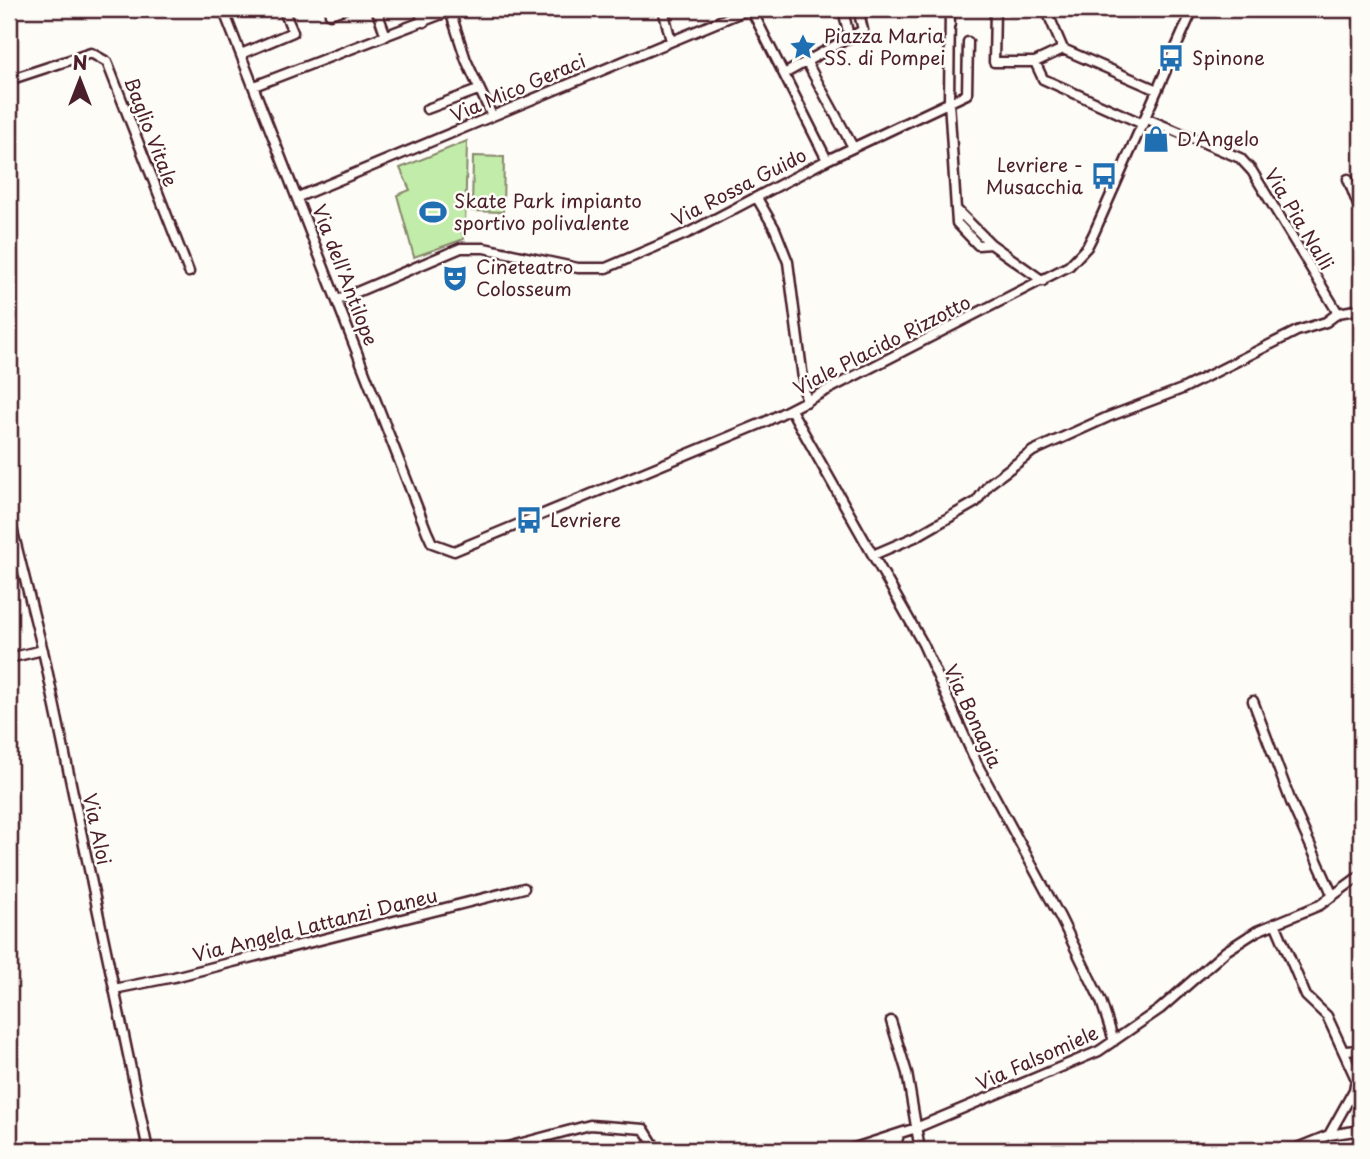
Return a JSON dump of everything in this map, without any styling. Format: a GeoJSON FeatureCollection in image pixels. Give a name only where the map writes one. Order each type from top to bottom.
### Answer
{"type":"FeatureCollection","features":[{"type":"Feature","properties":{"kind":"street","name":"Via dell'Antilope"},"geometry":{"type":"LineString","coordinates":[[223,9],[427,532],[432,543],[441,549]]}},
{"type":"Feature","properties":{"kind":"street"},"geometry":{"type":"LineString","coordinates":[[241,54],[292,32],[284,9]]}},
{"type":"Feature","properties":{"kind":"street"},"geometry":{"type":"LineString","coordinates":[[330,14],[344,9]]}},
{"type":"Feature","properties":{"kind":"street"},"geometry":{"type":"LineString","coordinates":[[376,9],[386,36]]}},
{"type":"Feature","properties":{"kind":"street"},"geometry":{"type":"LineString","coordinates":[[418,9],[424,22]]}},
{"type":"Feature","properties":{"kind":"street"},"geometry":{"type":"LineString","coordinates":[[663,9],[671,41]]}},
{"type":"Feature","properties":{"kind":"street"},"geometry":{"type":"LineString","coordinates":[[750,9],[827,160]]}},
{"type":"Feature","properties":{"kind":"street","name":"Via Mico Geraci"},"geometry":{"type":"LineString","coordinates":[[298,197],[750,9]]}},
{"type":"Feature","properties":{"kind":"street"},"geometry":{"type":"LineString","coordinates":[[843,9],[849,37]]}},
{"type":"Feature","properties":{"kind":"street"},"geometry":{"type":"LineString","coordinates":[[783,74],[863,30],[858,9]]}},
{"type":"Feature","properties":{"kind":"street"},"geometry":{"type":"LineString","coordinates":[[950,9],[949,101],[956,209],[991,243],[1043,281]]}},
{"type":"Feature","properties":{"kind":"street"},"geometry":{"type":"LineString","coordinates":[[995,9],[994,62],[1035,62],[1063,49]]}},
{"type":"Feature","properties":{"kind":"street"},"geometry":{"type":"LineString","coordinates":[[1046,9],[1063,49],[1157,90]]}},
{"type":"Feature","properties":{"kind":"street","name":"Viale Placido Rizzotto"},"geometry":{"type":"LineString","coordinates":[[441,549],[462,550],[791,410],[1069,266],[1087,247],[1193,9]]}},
{"type":"Feature","properties":{"kind":"street"},"geometry":{"type":"LineString","coordinates":[[254,86],[452,10],[478,90],[492,116]]}},
{"type":"Feature","properties":{"kind":"street"},"geometry":{"type":"LineString","coordinates":[[949,101],[967,94],[968,42]]}},
{"type":"Feature","properties":{"kind":"street","name":"Baglio Vitale"},"geometry":{"type":"LineString","coordinates":[[9,80],[91,53],[107,62],[190,272]]}},
{"type":"Feature","properties":{"kind":"street"},"geometry":{"type":"LineString","coordinates":[[806,61],[853,147]]}},
{"type":"Feature","properties":{"kind":"street","name":"Via Pia Nalli"},"geometry":{"type":"LineString","coordinates":[[1035,62],[1043,79],[1240,158],[1252,171],[1338,313]]}},
{"type":"Feature","properties":{"kind":"street"},"geometry":{"type":"LineString","coordinates":[[427,109],[478,90]]}},
{"type":"Feature","properties":{"kind":"street","name":"Via Rossa Guido"},"geometry":{"type":"LineString","coordinates":[[338,300],[461,248],[484,248],[578,268],[606,268],[690,232],[827,160],[949,101]]}},
{"type":"Feature","properties":{"kind":"street"},"geometry":{"type":"LineString","coordinates":[[1348,178],[1361,213]]}},
{"type":"Feature","properties":{"kind":"street"},"geometry":{"type":"LineString","coordinates":[[757,198],[775,229],[788,262],[806,401]]}},
{"type":"Feature","properties":{"kind":"street"},"geometry":{"type":"LineString","coordinates":[[873,555],[915,537],[976,502],[989,484],[1033,451],[1108,417],[1182,389],[1236,364],[1261,347],[1326,322],[1338,313],[1361,309]]}},
{"type":"Feature","properties":{"kind":"street","name":"Via Bonagia"},"geometry":{"type":"LineString","coordinates":[[791,410],[923,644],[977,764],[1101,1001],[1114,1041]]}},
{"type":"Feature","properties":{"kind":"street","name":"Via Aloi"},"geometry":{"type":"LineString","coordinates":[[9,516],[43,650],[148,1150]]}},
{"type":"Feature","properties":{"kind":"street"},"geometry":{"type":"LineString","coordinates":[[9,658],[43,650]]}},
{"type":"Feature","properties":{"kind":"street"},"geometry":{"type":"LineString","coordinates":[[1254,701],[1291,802],[1334,896]]}},
{"type":"Feature","properties":{"kind":"street","name":"Via Falsomiele"},"geometry":{"type":"LineString","coordinates":[[848,1150],[916,1128],[1099,1051],[1160,1009],[1226,951],[1275,923],[1334,896],[1361,875]]}},
{"type":"Feature","properties":{"kind":"street","name":"Via Angela Lattanzi Daneu"},"geometry":{"type":"LineString","coordinates":[[114,989],[174,977],[524,888]]}},
{"type":"Feature","properties":{"kind":"street"},"geometry":{"type":"LineString","coordinates":[[1275,923],[1306,996],[1327,1016],[1356,1079],[1354,1090],[1329,1135]]}},
{"type":"Feature","properties":{"kind":"street"},"geometry":{"type":"LineString","coordinates":[[891,1021],[906,1073],[920,1150]]}},
{"type":"Feature","properties":{"kind":"street"},"geometry":{"type":"LineString","coordinates":[[1345,1051],[1361,1050]]}},
{"type":"Feature","properties":{"kind":"street"},"geometry":{"type":"LineString","coordinates":[[496,1150],[575,1128],[614,1125],[645,1129],[657,1150]]}},
{"type":"Feature","properties":{"kind":"street"},"geometry":{"type":"LineString","coordinates":[[1276,1150],[1292,1150],[1329,1135],[1361,1130]]}},
{"type":"Feature","properties":{"kind":"street"},"geometry":{"type":"LineString","coordinates":[[874,1150],[897,1142],[899,1134]]}},
{"type":"Feature","properties":{"kind":"green space","name":"Skate Park impianto sportivo polivalente"},"geometry":{"type":"Polygon","coordinates":[[[467,141],[465,230],[461,230],[464,239],[414,257],[397,195],[410,190],[400,168],[467,141]]]}},
{"type":"Feature","properties":{"kind":"green space"},"geometry":{"type":"Polygon","coordinates":[[[473,156],[504,157],[503,212],[472,211],[473,156]]]}},
{"type":"Feature","properties":{"kind":"place","name":"Piazza Maria SS. di Pompei"},"geometry":{"type":"Point","coordinates":[803,47]}},
{"type":"Feature","properties":{"kind":"place","name":"Spinone"},"geometry":{"type":"Point","coordinates":[1171,58]}},
{"type":"Feature","properties":{"kind":"place","name":"D'Angelo"},"geometry":{"type":"Point","coordinates":[1156,139]}},
{"type":"Feature","properties":{"kind":"place","name":"Levriere - Musacchia"},"geometry":{"type":"Point","coordinates":[1104,176]}},
{"type":"Feature","properties":{"kind":"place","name":"Skate Park impianto sportivo polivalente"},"geometry":{"type":"Point","coordinates":[433,212]}},
{"type":"Feature","properties":{"kind":"place","name":"Cineteatro Colosseum"},"geometry":{"type":"Point","coordinates":[455,278]}},
{"type":"Feature","properties":{"kind":"place","name":"Levriere"},"geometry":{"type":"Point","coordinates":[529,520]}}]}
